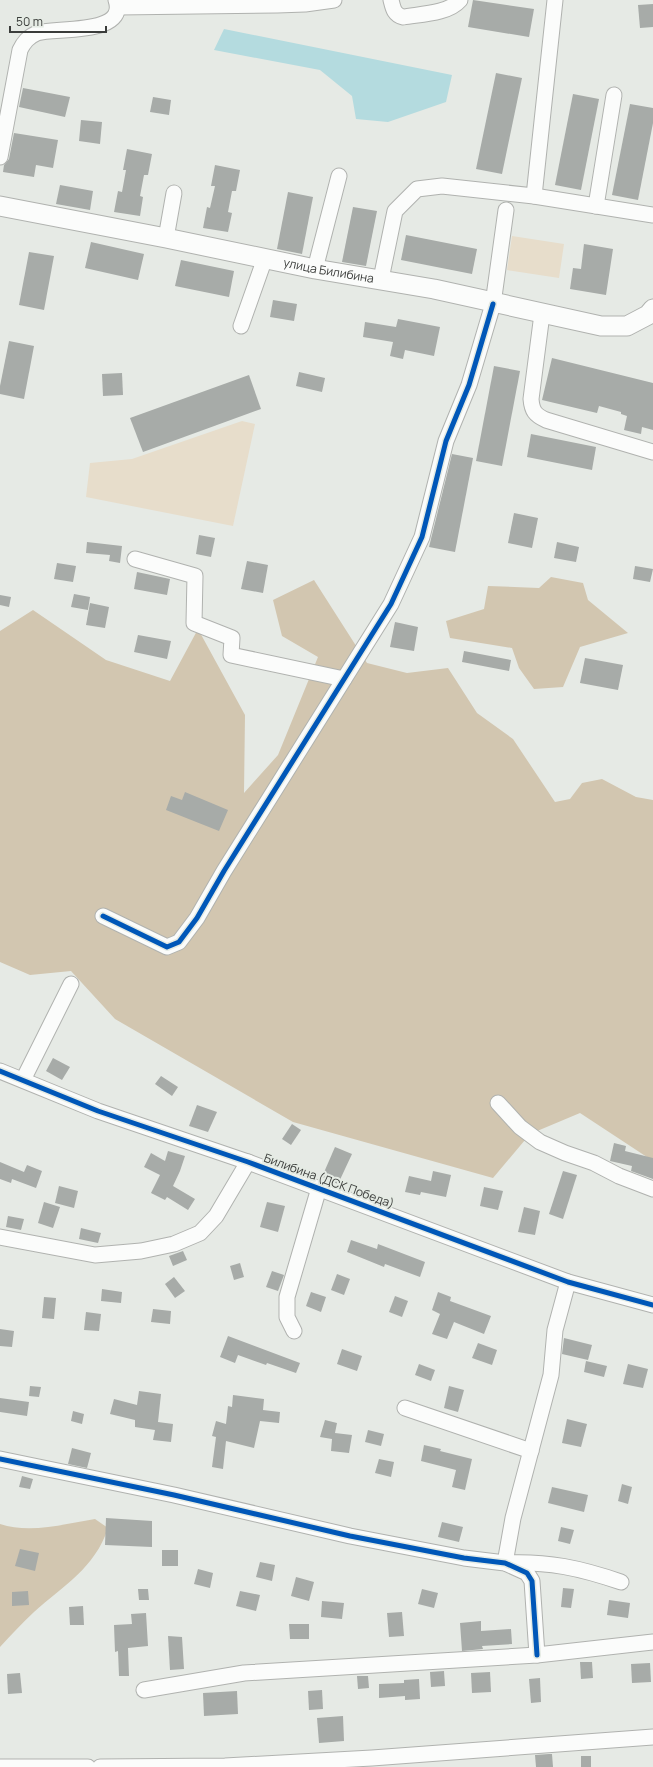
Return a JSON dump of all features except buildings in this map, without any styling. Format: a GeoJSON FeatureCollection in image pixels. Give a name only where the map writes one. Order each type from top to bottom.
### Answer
{"type":"FeatureCollection","features":[{"type":"Feature","properties":{"kind":"main road","name":"улица Билибина"},"geometry":{"type":"LineString","coordinates":[[0,206],[316,269],[434,289],[493,304],[601,326],[627,326],[648,315],[653,309]]}},
{"type":"Feature","properties":{"kind":"street"},"geometry":{"type":"LineString","coordinates":[[0,157],[20,50],[26,40],[38,33],[89,28],[104,24],[115,15],[117,2],[277,5],[305,4],[334,0]]}},
{"type":"Feature","properties":{"kind":"street"},"geometry":{"type":"LineString","coordinates":[[391,0],[394,11],[398,16],[403,17],[445,10],[455,6],[460,0]]}},
{"type":"Feature","properties":{"kind":"street"},"geometry":{"type":"LineString","coordinates":[[534,196],[555,0]]}},
{"type":"Feature","properties":{"kind":"street"},"geometry":{"type":"LineString","coordinates":[[596,206],[614,95]]}},
{"type":"Feature","properties":{"kind":"street"},"geometry":{"type":"LineString","coordinates":[[316,269],[338,176]]}},
{"type":"Feature","properties":{"kind":"street"},"geometry":{"type":"LineString","coordinates":[[381,279],[395,211],[417,189],[442,186],[534,196],[653,215]]}},
{"type":"Feature","properties":{"kind":"street"},"geometry":{"type":"LineString","coordinates":[[166,238],[174,193]]}},
{"type":"Feature","properties":{"kind":"street"},"geometry":{"type":"LineString","coordinates":[[103,916],[167,947],[179,942],[197,918],[224,871],[391,604],[422,537],[446,441],[468,385],[493,304],[506,210]]}},
{"type":"Feature","properties":{"kind":"street"},"geometry":{"type":"LineString","coordinates":[[241,326],[265,258]]}},
{"type":"Feature","properties":{"kind":"street"},"geometry":{"type":"LineString","coordinates":[[542,314],[531,399],[532,408],[536,415],[546,420],[653,452]]}},
{"type":"Feature","properties":{"kind":"street"},"geometry":{"type":"LineString","coordinates":[[135,559],[195,576],[194,623],[232,638],[231,655],[344,680]]}},
{"type":"Feature","properties":{"kind":"street"},"geometry":{"type":"LineString","coordinates":[[23,1080],[71,984]]}},
{"type":"Feature","properties":{"kind":"street","name":"Билибина (ДСК Победа)"},"geometry":{"type":"LineString","coordinates":[[0,1071],[98,1111],[248,1162],[568,1282],[653,1305]]}},
{"type":"Feature","properties":{"kind":"street"},"geometry":{"type":"LineString","coordinates":[[498,1103],[520,1126],[540,1142],[594,1163],[619,1176],[653,1189]]}},
{"type":"Feature","properties":{"kind":"street"},"geometry":{"type":"LineString","coordinates":[[0,1237],[95,1255],[141,1251],[174,1244],[200,1233],[216,1216],[248,1162]]}},
{"type":"Feature","properties":{"kind":"street"},"geometry":{"type":"LineString","coordinates":[[294,1331],[287,1317],[287,1297],[319,1188]]}},
{"type":"Feature","properties":{"kind":"street"},"geometry":{"type":"LineString","coordinates":[[505,1563],[513,1518],[551,1375],[555,1330],[568,1282]]}},
{"type":"Feature","properties":{"kind":"street"},"geometry":{"type":"LineString","coordinates":[[405,1408],[531,1450]]}},
{"type":"Feature","properties":{"kind":"street"},"geometry":{"type":"LineString","coordinates":[[0,1459],[174,1495],[350,1536],[464,1558],[505,1563],[532,1562],[558,1565],[592,1572],[621,1582]]}},
{"type":"Feature","properties":{"kind":"street"},"geometry":{"type":"LineString","coordinates":[[505,1563],[527,1573],[532,1581],[537,1655]]}},
{"type":"Feature","properties":{"kind":"street"},"geometry":{"type":"LineString","coordinates":[[144,1690],[244,1673],[537,1655],[653,1642]]}},
{"type":"Feature","properties":{"kind":"street"},"geometry":{"type":"LineString","coordinates":[[100,1767],[225,1766],[364,1759],[653,1737]]}},
{"type":"Feature","properties":{"kind":"street"},"geometry":{"type":"LineString","coordinates":[[0,1766],[88,1767]]}},
{"type":"Feature","properties":{"kind":"shaded area"},"geometry":{"type":"Polygon","coordinates":[[[512,236],[564,244],[559,278],[507,270],[512,236]]]}},
{"type":"Feature","properties":{"kind":"shaded area"},"geometry":{"type":"Polygon","coordinates":[[[242,421],[255,424],[233,526],[86,497],[90,463],[132,459],[242,421]]]}},
{"type":"Feature","properties":{"kind":"shaded area"},"geometry":{"type":"Polygon","coordinates":[[[551,577],[583,583],[588,600],[628,633],[580,647],[563,687],[534,689],[519,668],[512,648],[450,638],[446,621],[484,609],[488,586],[539,588],[551,577]]]}},
{"type":"Feature","properties":{"kind":"shaded area"},"geometry":{"type":"Polygon","coordinates":[[[314,580],[367,663],[407,673],[448,668],[477,713],[513,739],[555,802],[570,799],[582,783],[602,779],[636,797],[653,800],[653,1161],[580,1113],[530,1134],[493,1178],[293,1122],[115,1019],[71,971],[30,975],[0,962],[0,631],[33,610],[106,660],[170,681],[198,629],[245,715],[244,793],[278,755],[318,657],[282,636],[273,600],[314,580]]]}},
{"type":"Feature","properties":{"kind":"shaded area"},"geometry":{"type":"Polygon","coordinates":[[[95,1519],[108,1528],[102,1542],[87,1565],[67,1585],[34,1612],[0,1647],[0,1524],[11,1527],[35,1528],[95,1519]]]}},
{"type":"Feature","properties":{"kind":"water"},"geometry":{"type":"Polygon","coordinates":[[[224,29],[452,75],[446,102],[388,122],[356,119],[352,96],[320,70],[214,50],[224,29]]]}},
{"type":"Feature","properties":{"kind":"cycle path"},"geometry":{"type":"LineString","coordinates":[[103,916],[167,947],[179,942],[197,918],[224,871],[391,604],[422,537],[446,441],[469,385],[493,304]]}},
{"type":"Feature","properties":{"kind":"cycle path"},"geometry":{"type":"LineString","coordinates":[[0,1071],[98,1111],[248,1162],[568,1282],[653,1305]]}},
{"type":"Feature","properties":{"kind":"cycle path"},"geometry":{"type":"LineString","coordinates":[[0,1459],[174,1495],[350,1536],[464,1558],[505,1563],[527,1573],[532,1581],[537,1655]]}}]}
